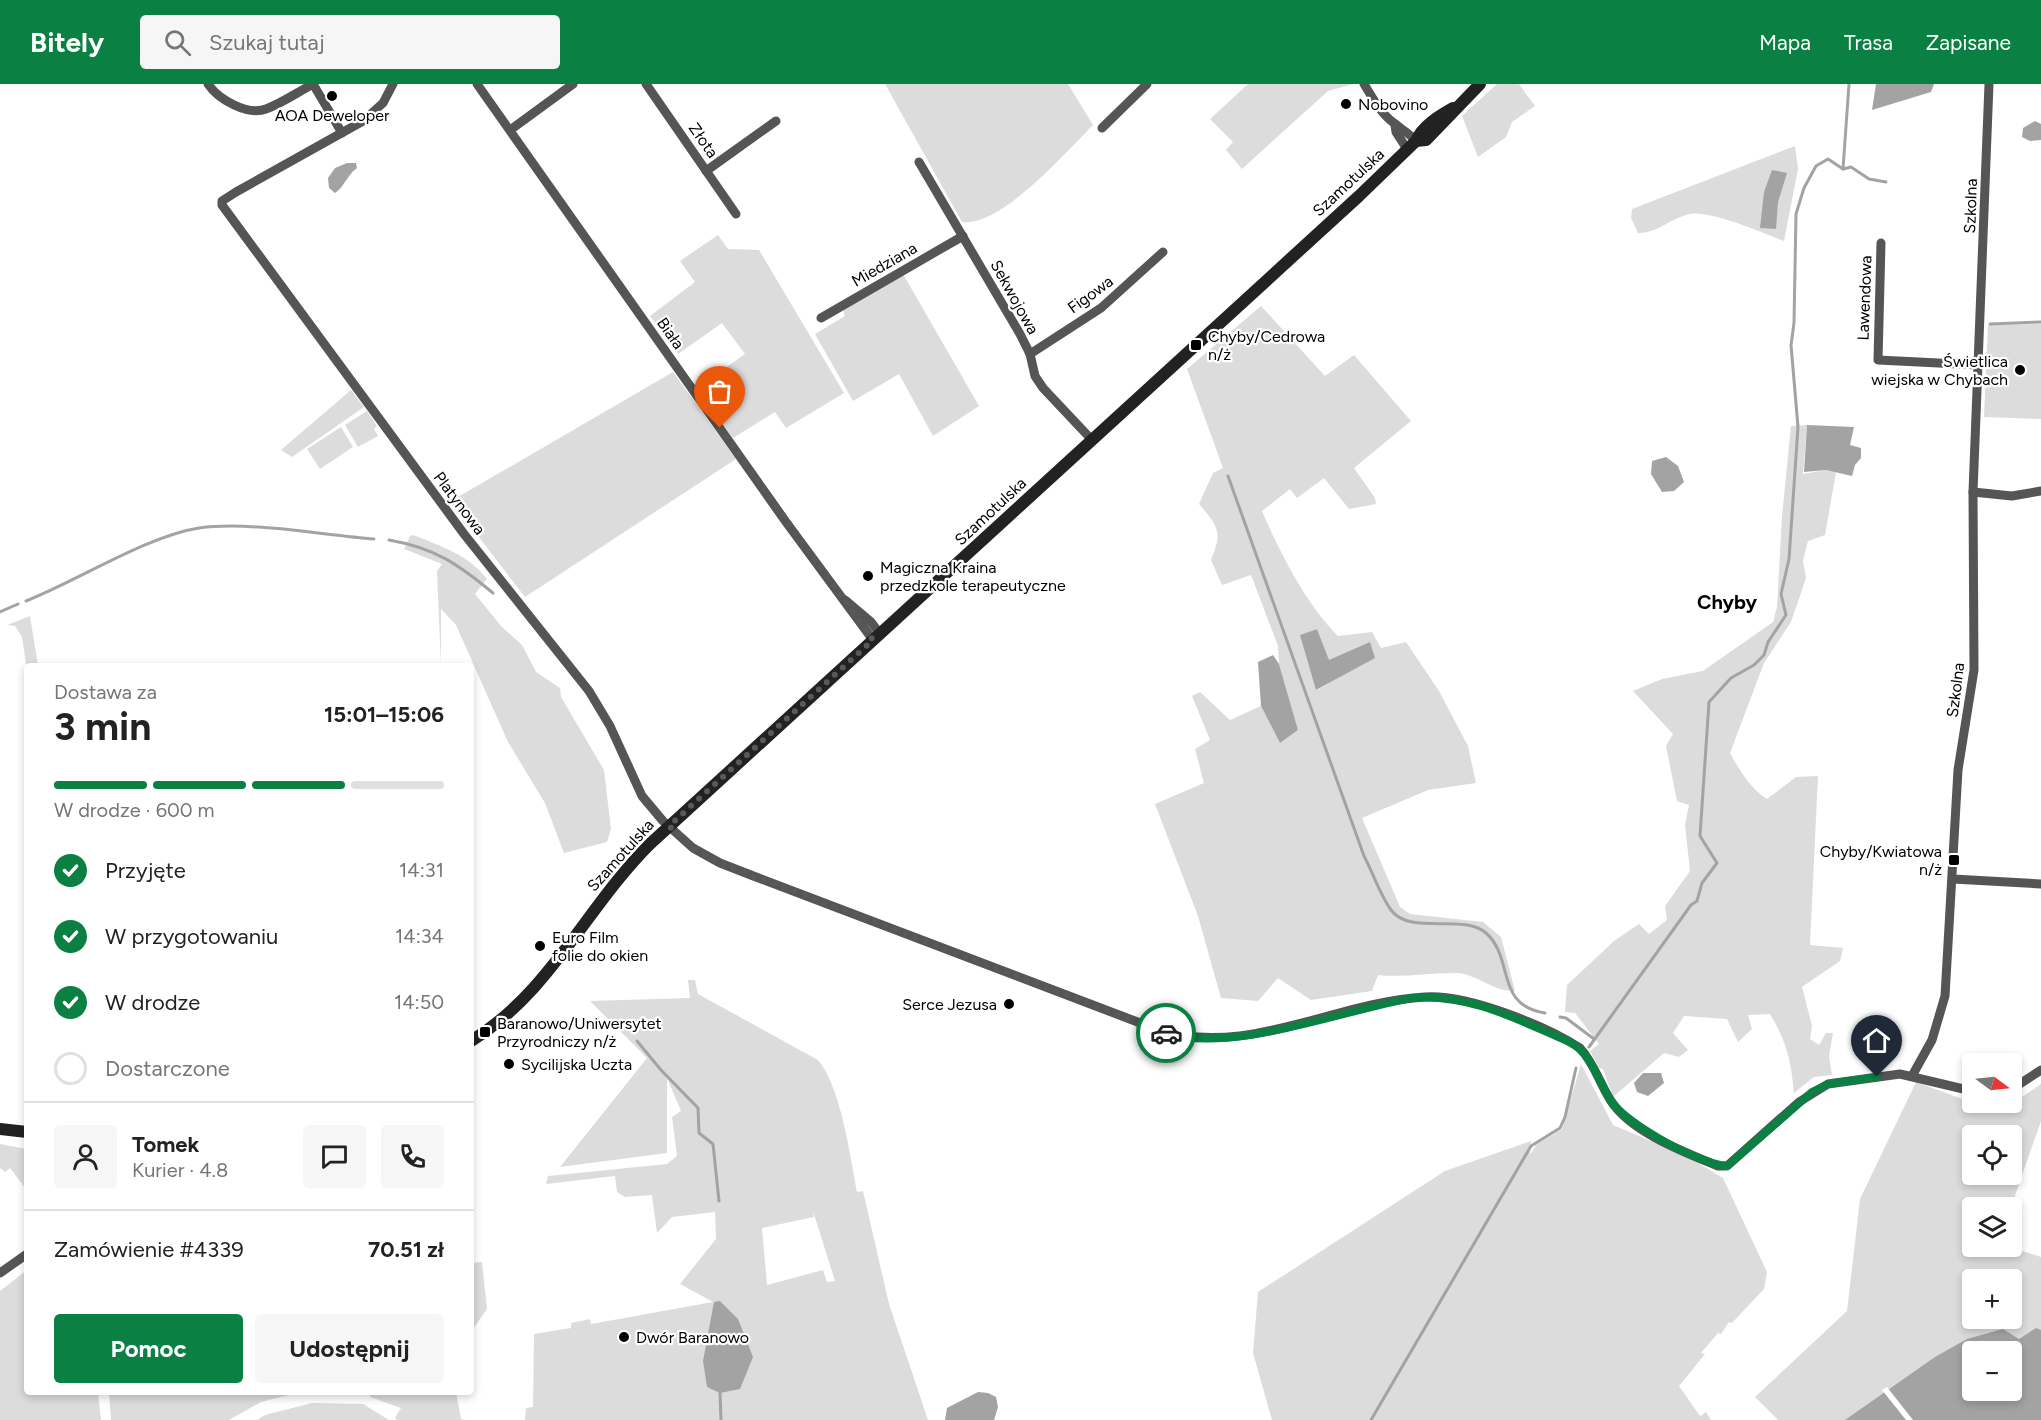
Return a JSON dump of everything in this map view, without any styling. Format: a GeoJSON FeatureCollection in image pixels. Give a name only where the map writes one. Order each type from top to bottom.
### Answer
{"type":"FeatureCollection","features":[{"type":"Feature","properties":{"kind":"street"},"geometry":{"type":"LineString","coordinates":[[208,84],[215,94],[238,107],[264,110],[313,84],[342,133],[363,121],[383,103],[393,84]]}},
{"type":"Feature","properties":{"kind":"street","name":"Biała"},"geometry":{"type":"LineString","coordinates":[[477,84],[786,522],[843,598],[877,637]]}},
{"type":"Feature","properties":{"kind":"street"},"geometry":{"type":"LineString","coordinates":[[510,130],[573,84]]}},
{"type":"Feature","properties":{"kind":"street","name":"Złota"},"geometry":{"type":"LineString","coordinates":[[646,84],[736,214]]}},
{"type":"Feature","properties":{"kind":"street"},"geometry":{"type":"LineString","coordinates":[[1102,128],[1148,84]]}},
{"type":"Feature","properties":{"kind":"street"},"geometry":{"type":"LineString","coordinates":[[1364,84],[1377,105],[1395,125],[1401,126],[1412,145]]}},
{"type":"Feature","properties":{"kind":"street","name":"Szamotulska"},"geometry":{"type":"LineString","coordinates":[[474,1039],[505,1017],[538,985],[604,895],[669,826],[1412,145],[1420,132],[1453,108],[1480,84]]}},
{"type":"Feature","properties":{"kind":"street","name":"Szkolna"},"geometry":{"type":"LineString","coordinates":[[1912,1076],[1932,1040],[1945,996],[1958,770],[1974,670],[1973,492],[1989,84]]}},
{"type":"Feature","properties":{"kind":"street"},"geometry":{"type":"LineString","coordinates":[[706,171],[776,121]]}},
{"type":"Feature","properties":{"kind":"street","name":"Platynowa"},"geometry":{"type":"LineString","coordinates":[[342,133],[222,201],[222,206],[464,534],[589,692],[610,726],[634,784],[649,805],[693,848],[720,863],[1174,1035],[1203,1040],[1226,1039],[1420,997],[1457,999],[1481,1005],[1572,1043],[1585,1054],[1612,1102],[1630,1122],[1710,1162],[1727,1166],[1799,1102],[1828,1084],[1900,1074],[1912,1076]]}},
{"type":"Feature","properties":{"kind":"street","name":"Sekwojowa"},"geometry":{"type":"LineString","coordinates":[[919,162],[1030,354],[1035,376],[1043,388],[1092,440]]}},
{"type":"Feature","properties":{"kind":"street","name":"Miedziana"},"geometry":{"type":"LineString","coordinates":[[820,318],[963,236]]}},
{"type":"Feature","properties":{"kind":"street","name":"Lawendowa"},"geometry":{"type":"LineString","coordinates":[[1881,243],[1878,360],[1979,365]]}},
{"type":"Feature","properties":{"kind":"street","name":"Figowa"},"geometry":{"type":"LineString","coordinates":[[1030,354],[1101,308],[1163,252]]}},
{"type":"Feature","properties":{"kind":"street"},"geometry":{"type":"LineString","coordinates":[[1973,492],[2012,496],[2041,491]]}},
{"type":"Feature","properties":{"kind":"street"},"geometry":{"type":"LineString","coordinates":[[1953,879],[2041,884]]}},
{"type":"Feature","properties":{"kind":"street"},"geometry":{"type":"LineString","coordinates":[[2022,1082],[2041,1070]]}},
{"type":"Feature","properties":{"kind":"street"},"geometry":{"type":"LineString","coordinates":[[1912,1076],[1962,1088]]}},
{"type":"Feature","properties":{"kind":"street"},"geometry":{"type":"LineString","coordinates":[[0,1129],[21,1132]]}},
{"type":"Feature","properties":{"kind":"street"},"geometry":{"type":"LineString","coordinates":[[0,1273],[24,1256]]}},
{"type":"Feature","properties":{"kind":"shaded area"},"geometry":{"type":"Polygon","coordinates":[[[885,84],[1068,84],[1093,125],[1050,169],[1013,201],[995,213],[978,220],[962,222],[885,84]]]}},
{"type":"Feature","properties":{"kind":"shaded area"},"geometry":{"type":"Polygon","coordinates":[[[1248,84],[1353,84],[1328,91],[1242,169],[1226,150],[1233,142],[1210,119],[1248,84]]]}},
{"type":"Feature","properties":{"kind":"shaded area"},"geometry":{"type":"Polygon","coordinates":[[[1497,84],[1519,84],[1535,106],[1512,122],[1506,137],[1478,157],[1462,116],[1497,84]]]}},
{"type":"Feature","properties":{"kind":"shaded area"},"geometry":{"type":"Polygon","coordinates":[[[1876,84],[1934,84],[1931,92],[1872,110],[1876,84]]]}},
{"type":"Feature","properties":{"kind":"shaded area"},"geometry":{"type":"Polygon","coordinates":[[[2035,121],[2041,124],[2041,140],[2030,141],[2022,137],[2023,128],[2035,121]]]}},
{"type":"Feature","properties":{"kind":"shaded area"},"geometry":{"type":"Polygon","coordinates":[[[1795,146],[1798,169],[1784,241],[1737,223],[1699,214],[1683,216],[1651,231],[1638,233],[1631,218],[1632,209],[1795,146]]]}},
{"type":"Feature","properties":{"kind":"shaded area"},"geometry":{"type":"Polygon","coordinates":[[[347,163],[356,163],[357,168],[335,193],[329,188],[328,178],[335,168],[347,163]]]}},
{"type":"Feature","properties":{"kind":"shaded area"},"geometry":{"type":"Polygon","coordinates":[[[1772,170],[1787,173],[1778,202],[1776,229],[1760,228],[1764,192],[1772,170]]]}},
{"type":"Feature","properties":{"kind":"shaded area"},"geometry":{"type":"Polygon","coordinates":[[[718,235],[728,249],[759,250],[844,393],[786,428],[775,412],[733,438],[697,388],[745,354],[722,323],[678,354],[650,316],[695,282],[680,261],[718,235]]]}},
{"type":"Feature","properties":{"kind":"shaded area"},"geometry":{"type":"Polygon","coordinates":[[[903,274],[979,406],[933,436],[899,374],[853,401],[815,334],[845,316],[843,310],[903,274]]]}},
{"type":"Feature","properties":{"kind":"shaded area"},"geometry":{"type":"Polygon","coordinates":[[[1261,306],[1325,376],[1354,355],[1411,421],[1354,468],[1375,498],[1376,504],[1349,509],[1324,478],[1297,498],[1290,489],[1262,511],[1295,577],[1326,623],[1338,636],[1372,632],[1381,648],[1406,642],[1439,691],[1468,746],[1476,783],[1428,790],[1362,818],[1400,907],[1410,914],[1483,922],[1501,937],[1515,991],[1500,989],[1465,974],[1448,973],[1378,975],[1372,991],[1311,1000],[1278,978],[1258,1001],[1221,998],[1198,916],[1155,804],[1204,783],[1195,749],[1210,740],[1192,696],[1200,692],[1230,720],[1261,706],[1280,743],[1298,730],[1279,664],[1278,646],[1251,575],[1222,585],[1211,560],[1217,543],[1217,530],[1211,518],[1199,504],[1213,473],[1223,468],[1187,369],[1261,306]],[[1317,629],[1301,635],[1317,690],[1375,657],[1329,661],[1317,629]]]}},
{"type":"Feature","properties":{"kind":"shaded area"},"geometry":{"type":"Polygon","coordinates":[[[2041,324],[2041,419],[1984,417],[1988,325],[2041,324]]]}},
{"type":"Feature","properties":{"kind":"shaded area"},"geometry":{"type":"Polygon","coordinates":[[[673,372],[736,459],[525,597],[451,501],[673,372]]]}},
{"type":"Feature","properties":{"kind":"shaded area"},"geometry":{"type":"Polygon","coordinates":[[[351,390],[364,407],[292,457],[281,450],[351,390]]]}},
{"type":"Feature","properties":{"kind":"shaded area"},"geometry":{"type":"Polygon","coordinates":[[[367,411],[377,426],[374,429],[378,436],[358,447],[345,425],[367,411]]]}},
{"type":"Feature","properties":{"kind":"shaded area"},"geometry":{"type":"Polygon","coordinates":[[[1807,425],[1803,474],[1826,470],[1836,472],[1825,535],[1808,541],[1803,561],[1806,578],[1791,622],[1764,663],[1730,753],[1750,784],[1767,799],[1796,777],[1818,776],[1810,945],[1843,948],[1840,961],[1802,987],[1812,1026],[1810,1039],[1819,1045],[1826,1033],[1833,1033],[1829,1056],[1832,1075],[1814,1077],[1794,1093],[1787,1052],[1770,1014],[1748,1015],[1752,1029],[1738,1042],[1727,1019],[1684,1016],[1673,1033],[1688,1050],[1679,1057],[1664,1053],[1613,1097],[1603,1069],[1599,1068],[1590,1051],[1599,1044],[1575,1013],[1565,1012],[1567,985],[1614,941],[1639,924],[1649,934],[1667,920],[1665,906],[1690,871],[1685,825],[1689,805],[1677,801],[1666,746],[1673,734],[1633,691],[1662,679],[1703,671],[1773,622],[1777,607],[1782,516],[1791,426],[1807,425]]]}},
{"type":"Feature","properties":{"kind":"shaded area"},"geometry":{"type":"Polygon","coordinates":[[[1807,425],[1854,427],[1850,445],[1861,448],[1861,458],[1855,465],[1852,476],[1826,470],[1804,472],[1807,425]]]}},
{"type":"Feature","properties":{"kind":"shaded area"},"geometry":{"type":"Polygon","coordinates":[[[341,427],[353,447],[320,469],[307,449],[341,427]]]}},
{"type":"Feature","properties":{"kind":"shaded area"},"geometry":{"type":"Polygon","coordinates":[[[1666,457],[1678,466],[1684,482],[1674,491],[1662,492],[1651,474],[1652,461],[1666,457]]]}},
{"type":"Feature","properties":{"kind":"shaded area"},"geometry":{"type":"Polygon","coordinates":[[[413,535],[454,552],[480,571],[487,579],[475,594],[501,626],[522,645],[536,672],[560,688],[561,697],[604,770],[611,829],[607,842],[564,853],[545,803],[508,742],[456,625],[441,609],[441,663],[437,571],[442,564],[404,549],[410,536],[413,535]]]}},
{"type":"Feature","properties":{"kind":"shaded area"},"geometry":{"type":"Polygon","coordinates":[[[30,616],[38,663],[26,663],[22,637],[15,626],[7,625],[30,616]]]}},
{"type":"Feature","properties":{"kind":"shaded area"},"geometry":{"type":"Polygon","coordinates":[[[1317,629],[1329,660],[1370,642],[1375,658],[1316,690],[1300,635],[1317,629]]]}},
{"type":"Feature","properties":{"kind":"shaded area"},"geometry":{"type":"Polygon","coordinates":[[[1273,655],[1279,664],[1298,730],[1280,743],[1261,706],[1258,662],[1273,655]]]}},
{"type":"Feature","properties":{"kind":"shaded area"},"geometry":{"type":"Polygon","coordinates":[[[688,980],[695,980],[698,994],[818,1060],[826,1072],[844,1123],[857,1192],[863,1191],[889,1304],[928,1420],[525,1420],[526,1408],[533,1407],[534,1334],[571,1328],[571,1323],[590,1319],[591,1324],[713,1302],[680,1284],[716,1239],[715,1212],[672,1217],[657,1233],[652,1195],[625,1197],[617,1192],[615,1176],[546,1184],[548,1176],[667,1164],[677,1156],[672,1117],[681,1111],[667,1078],[667,1153],[560,1167],[647,1058],[590,1001],[690,998],[688,980]],[[813,1211],[814,1217],[762,1228],[767,1285],[823,1270],[827,1282],[835,1281],[813,1211]]]}},
{"type":"Feature","properties":{"kind":"shaded area"},"geometry":{"type":"Polygon","coordinates":[[[1581,1064],[1613,1125],[1688,1157],[1723,1178],[1767,1272],[1764,1289],[1732,1323],[1729,1322],[1721,1334],[1718,1333],[1701,1353],[1705,1354],[1679,1386],[1700,1416],[1706,1412],[1711,1420],[1272,1420],[1253,1353],[1258,1292],[1445,1171],[1531,1141],[1530,1155],[1536,1145],[1562,1129],[1581,1064]]]}},
{"type":"Feature","properties":{"kind":"shaded area"},"geometry":{"type":"Polygon","coordinates":[[[1643,1073],[1661,1073],[1664,1083],[1648,1096],[1637,1092],[1634,1083],[1643,1073]]]}},
{"type":"Feature","properties":{"kind":"shaded area"},"geometry":{"type":"Polygon","coordinates":[[[1916,1082],[1962,1099],[1962,1113],[2022,1113],[2022,1097],[2041,1084],[2041,1121],[2022,1175],[2022,1125],[1962,1125],[1962,1185],[2019,1185],[2014,1197],[1962,1197],[1962,1257],[2022,1257],[2022,1251],[2041,1257],[2041,1364],[2022,1356],[2022,1341],[1962,1341],[1962,1392],[1845,1420],[1778,1420],[1755,1397],[1847,1311],[1860,1199],[1916,1082]]]}},
{"type":"Feature","properties":{"kind":"shaded area"},"geometry":{"type":"Polygon","coordinates":[[[0,1144],[24,1148],[24,1187],[10,1168],[5,1172],[0,1168],[0,1144]]]}},
{"type":"Feature","properties":{"kind":"shaded area"},"geometry":{"type":"Polygon","coordinates":[[[482,1262],[487,1309],[474,1328],[474,1263],[482,1262]]]}},
{"type":"Feature","properties":{"kind":"shaded area"},"geometry":{"type":"Polygon","coordinates":[[[24,1272],[24,1395],[98,1395],[101,1420],[0,1420],[0,1291],[24,1272]]]}},
{"type":"Feature","properties":{"kind":"shaded area"},"geometry":{"type":"Polygon","coordinates":[[[720,1301],[738,1319],[753,1357],[740,1389],[720,1393],[707,1387],[703,1361],[714,1302],[720,1301]]]}},
{"type":"Feature","properties":{"kind":"shaded area"},"geometry":{"type":"Polygon","coordinates":[[[2036,1328],[2041,1330],[2041,1420],[1845,1420],[1935,1357],[1962,1342],[1962,1401],[2022,1401],[2022,1341],[1963,1341],[2003,1329],[2019,1339],[2036,1328]]]}},
{"type":"Feature","properties":{"kind":"shaded area"},"geometry":{"type":"Polygon","coordinates":[[[978,1392],[996,1397],[998,1407],[994,1420],[945,1420],[947,1408],[978,1392]]]}},
{"type":"Feature","properties":{"kind":"shaded area"},"geometry":{"type":"Polygon","coordinates":[[[109,1395],[289,1395],[261,1402],[229,1420],[111,1420],[109,1395]]]}},
{"type":"Feature","properties":{"kind":"shaded area"},"geometry":{"type":"Polygon","coordinates":[[[370,1395],[457,1395],[461,1419],[465,1420],[397,1420],[395,1418],[401,1408],[370,1397],[370,1395]]]}},
{"type":"Feature","properties":{"kind":"shaded area"},"geometry":{"type":"Polygon","coordinates":[[[312,1403],[363,1404],[389,1420],[257,1420],[265,1415],[312,1403]]]}},
{"type":"Feature","properties":{"kind":"pier"},"geometry":{"type":"Polygon","coordinates":[[[1887,1387],[1913,1420],[1906,1420],[1882,1390],[1887,1387]]]}},
{"type":"Feature","properties":{"kind":"waterway"},"geometry":{"type":"LineString","coordinates":[[1843,169],[1849,84]]}},
{"type":"Feature","properties":{"kind":"waterway"},"geometry":{"type":"LineString","coordinates":[[1589,1047],[1691,905],[1697,901],[1702,883],[1717,863],[1700,836],[1709,702],[1731,678],[1754,665],[1764,655],[1768,642],[1786,615],[1781,594],[1789,559],[1798,427],[1791,345],[1794,323],[1796,214],[1804,188],[1816,166],[1828,159],[1843,169],[1851,167],[1869,179],[1886,182]]}},
{"type":"Feature","properties":{"kind":"waterway"},"geometry":{"type":"LineString","coordinates":[[1990,324],[2041,322]]}},
{"type":"Feature","properties":{"kind":"waterway"},"geometry":{"type":"LineString","coordinates":[[1228,476],[1364,856],[1387,904],[1400,918],[1411,922],[1464,925],[1476,927],[1486,933],[1495,944],[1507,980],[1518,1001],[1529,1008],[1545,1013]]}},
{"type":"Feature","properties":{"kind":"waterway"},"geometry":{"type":"LineString","coordinates":[[26,601],[135,549],[199,528],[263,527],[374,539]]}},
{"type":"Feature","properties":{"kind":"waterway"},"geometry":{"type":"LineString","coordinates":[[389,540],[420,548],[445,559],[493,593]]}},
{"type":"Feature","properties":{"kind":"waterway"},"geometry":{"type":"LineString","coordinates":[[0,612],[18,604]]}},
{"type":"Feature","properties":{"kind":"waterway"},"geometry":{"type":"LineString","coordinates":[[1560,1017],[1566,1018],[1594,1039]]}},
{"type":"Feature","properties":{"kind":"waterway"},"geometry":{"type":"LineString","coordinates":[[637,1041],[698,1108],[699,1133],[713,1144],[719,1201]]}},
{"type":"Feature","properties":{"kind":"waterway"},"geometry":{"type":"LineString","coordinates":[[1371,1420],[1531,1146],[1560,1128],[1565,1117],[1576,1068]]}},
{"type":"Feature","properties":{"kind":"waterway"},"geometry":{"type":"LineString","coordinates":[[720,1393],[721,1420]]}},
{"type":"Feature","properties":{"kind":"way so far"},"geometry":{"type":"LineString","coordinates":[[720,428],[832,586],[843,598],[851,613],[873,640],[669,826],[693,848],[720,863],[1166,1033]]}},
{"type":"Feature","properties":{"kind":"place","name":"AOA Deweloper"},"geometry":{"type":"Point","coordinates":[332,96]}},
{"type":"Feature","properties":{"kind":"place","name":"Nobovino"},"geometry":{"type":"Point","coordinates":[1346,104]}},
{"type":"Feature","properties":{"kind":"place","name":"Chyby/Cedrowa n/ż"},"geometry":{"type":"Point","coordinates":[1196,345]}},
{"type":"Feature","properties":{"kind":"place","name":"Świetlica wiejska w Chybach"},"geometry":{"type":"Point","coordinates":[2020,370]}},
{"type":"Feature","properties":{"kind":"place","name":"Magiczna Kraina przedzkole terapeutyczne"},"geometry":{"type":"Point","coordinates":[868,576]}},
{"type":"Feature","properties":{"kind":"place","name":"Chyby/Kwiatowa n/ż"},"geometry":{"type":"Point","coordinates":[1954,860]}},
{"type":"Feature","properties":{"kind":"place","name":"Euro Film folie do okien"},"geometry":{"type":"Point","coordinates":[540,946]}},
{"type":"Feature","properties":{"kind":"place","name":"Serce Jezusa"},"geometry":{"type":"Point","coordinates":[1009,1004]}},
{"type":"Feature","properties":{"kind":"place","name":"Baranowo/Uniwersytet Przyrodniczy n/ż"},"geometry":{"type":"Point","coordinates":[485,1032]}},
{"type":"Feature","properties":{"kind":"place","name":"Sycilijska Uczta"},"geometry":{"type":"Point","coordinates":[509,1064]}},
{"type":"Feature","properties":{"kind":"place","name":"Dwór Baranowo"},"geometry":{"type":"Point","coordinates":[624,1337]}},
{"type":"Feature","properties":{"kind":"district","name":"Chyby"},"geometry":{"type":"Point","coordinates":[1727,602]}},
{"type":"Feature","properties":{"kind":"route"},"geometry":{"type":"LineString","coordinates":[[1166,1033],[1203,1040],[1226,1039],[1412,998],[1439,997],[1470,1001],[1580,1048],[1590,1060],[1612,1102],[1630,1122],[1718,1166],[1727,1166],[1735,1160],[1812,1092],[1828,1084],[1877,1077]]}}]}
